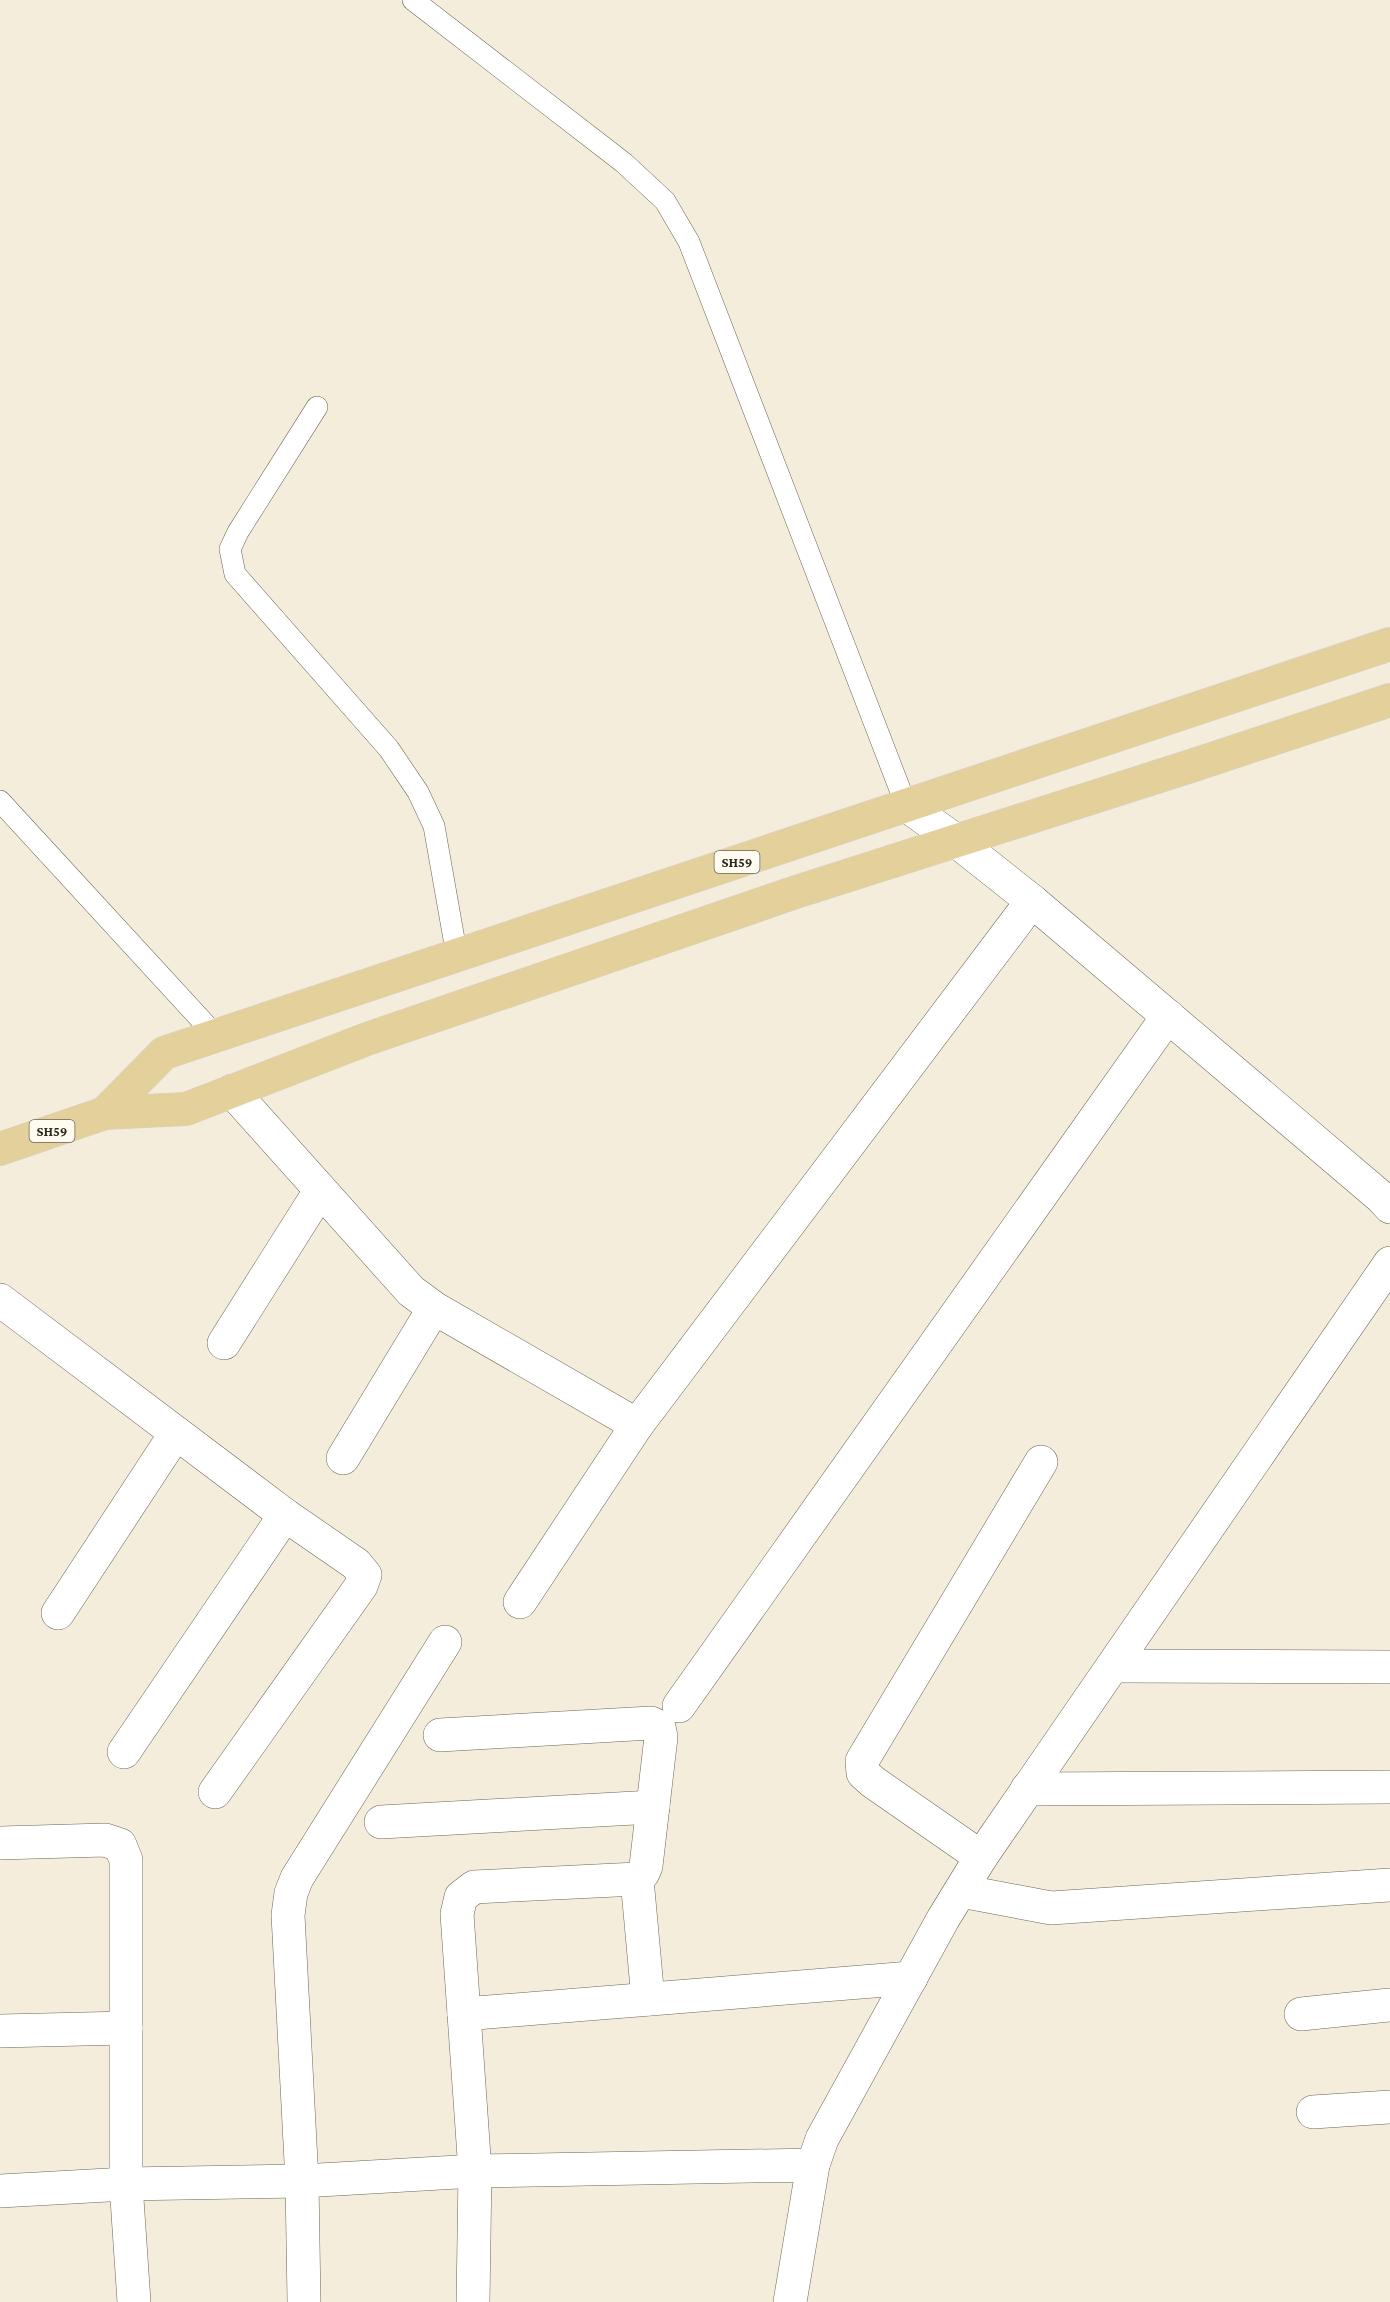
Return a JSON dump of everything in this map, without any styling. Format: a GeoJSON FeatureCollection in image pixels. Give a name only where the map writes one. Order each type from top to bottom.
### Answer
{"type":"FeatureCollection","features":[{"type":"Feature","properties":{"kind":"main road","name":"SH59"},"geometry":{"type":"LineString","coordinates":[[105,1113],[164,1053],[1390,644]]}},
{"type":"Feature","properties":{"kind":"main road","name":"SH59"},"geometry":{"type":"LineString","coordinates":[[0,1149],[105,1113],[186,1109],[366,1039],[796,892],[1390,700]]}},
{"type":"Feature","properties":{"kind":"street"},"geometry":{"type":"LineString","coordinates":[[906,805],[956,840],[1032,901],[1383,1198],[1390,1207]]}},
{"type":"Feature","properties":{"kind":"street"},"geometry":{"type":"LineString","coordinates":[[520,1602],[637,1425],[1032,901]]}},
{"type":"Feature","properties":{"kind":"street"},"geometry":{"type":"LineString","coordinates":[[679,1706],[1168,1016]]}},
{"type":"Feature","properties":{"kind":"street"},"geometry":{"type":"LineString","coordinates":[[232,1091],[411,1291],[434,1308],[637,1425]]}},
{"type":"Feature","properties":{"kind":"street"},"geometry":{"type":"LineString","coordinates":[[224,1343],[320,1191]]}},
{"type":"Feature","properties":{"kind":"street"},"geometry":{"type":"LineString","coordinates":[[790,2302],[813,2165],[822,2139],[961,1891],[1027,1789],[1390,1263]]}},
{"type":"Feature","properties":{"kind":"street"},"geometry":{"type":"LineString","coordinates":[[343,1458],[434,1308]]}},
{"type":"Feature","properties":{"kind":"street"},"geometry":{"type":"LineString","coordinates":[[3,1309],[176,1433],[285,1515],[356,1564],[364,1575],[361,1586],[215,1792]]}},
{"type":"Feature","properties":{"kind":"street"},"geometry":{"type":"LineString","coordinates":[[58,1613],[176,1433]]}},
{"type":"Feature","properties":{"kind":"street"},"geometry":{"type":"LineString","coordinates":[[981,1857],[873,1782],[863,1773],[862,1761],[1041,1462]]}},
{"type":"Feature","properties":{"kind":"street"},"geometry":{"type":"LineString","coordinates":[[124,1752],[285,1515]]}},
{"type":"Feature","properties":{"kind":"street"},"geometry":{"type":"LineString","coordinates":[[304,2302],[302,2181],[288,1915],[291,1893],[297,1878],[445,1642]]}},
{"type":"Feature","properties":{"kind":"street"},"geometry":{"type":"LineString","coordinates":[[1114,1666],[1390,1667]]}},
{"type":"Feature","properties":{"kind":"street"},"geometry":{"type":"LineString","coordinates":[[440,1734],[651,1723],[659,1727],[662,1737],[646,1866],[637,1879],[474,1887],[461,1897],[457,1914],[474,2170],[473,2302]]}},
{"type":"Feature","properties":{"kind":"street"},"geometry":{"type":"LineString","coordinates":[[1027,1789],[1390,1787]]}},
{"type":"Feature","properties":{"kind":"street"},"geometry":{"type":"LineString","coordinates":[[381,1822],[653,1807]]}},
{"type":"Feature","properties":{"kind":"street"},"geometry":{"type":"LineString","coordinates":[[0,1843],[105,1840],[120,1845],[126,1860],[126,2184],[134,2302]]}},
{"type":"Feature","properties":{"kind":"street"},"geometry":{"type":"LineString","coordinates":[[637,1879],[648,1999]]}},
{"type":"Feature","properties":{"kind":"street"},"geometry":{"type":"LineString","coordinates":[[961,1891],[1050,1908],[1390,1885]]}},
{"type":"Feature","properties":{"kind":"street"},"geometry":{"type":"LineString","coordinates":[[464,2014],[911,1978]]}},
{"type":"Feature","properties":{"kind":"street"},"geometry":{"type":"LineString","coordinates":[[1301,2014],[1390,2005]]}},
{"type":"Feature","properties":{"kind":"street"},"geometry":{"type":"LineString","coordinates":[[0,2031],[126,2028]]}},
{"type":"Feature","properties":{"kind":"street"},"geometry":{"type":"LineString","coordinates":[[1313,2112],[1390,2107]]}},
{"type":"Feature","properties":{"kind":"street"},"geometry":{"type":"LineString","coordinates":[[0,2191],[126,2184],[302,2181],[474,2170],[813,2165]]}},
{"type":"Feature","properties":{"kind":"lane"},"geometry":{"type":"LineString","coordinates":[[413,0],[624,163],[665,201],[689,242],[906,805]]}},
{"type":"Feature","properties":{"kind":"lane"},"geometry":{"type":"LineString","coordinates":[[317,407],[238,532],[230,549],[235,574],[389,749],[418,792],[434,826],[457,956]]}},
{"type":"Feature","properties":{"kind":"lane"},"geometry":{"type":"LineString","coordinates":[[0,801],[216,1036]]}}]}
